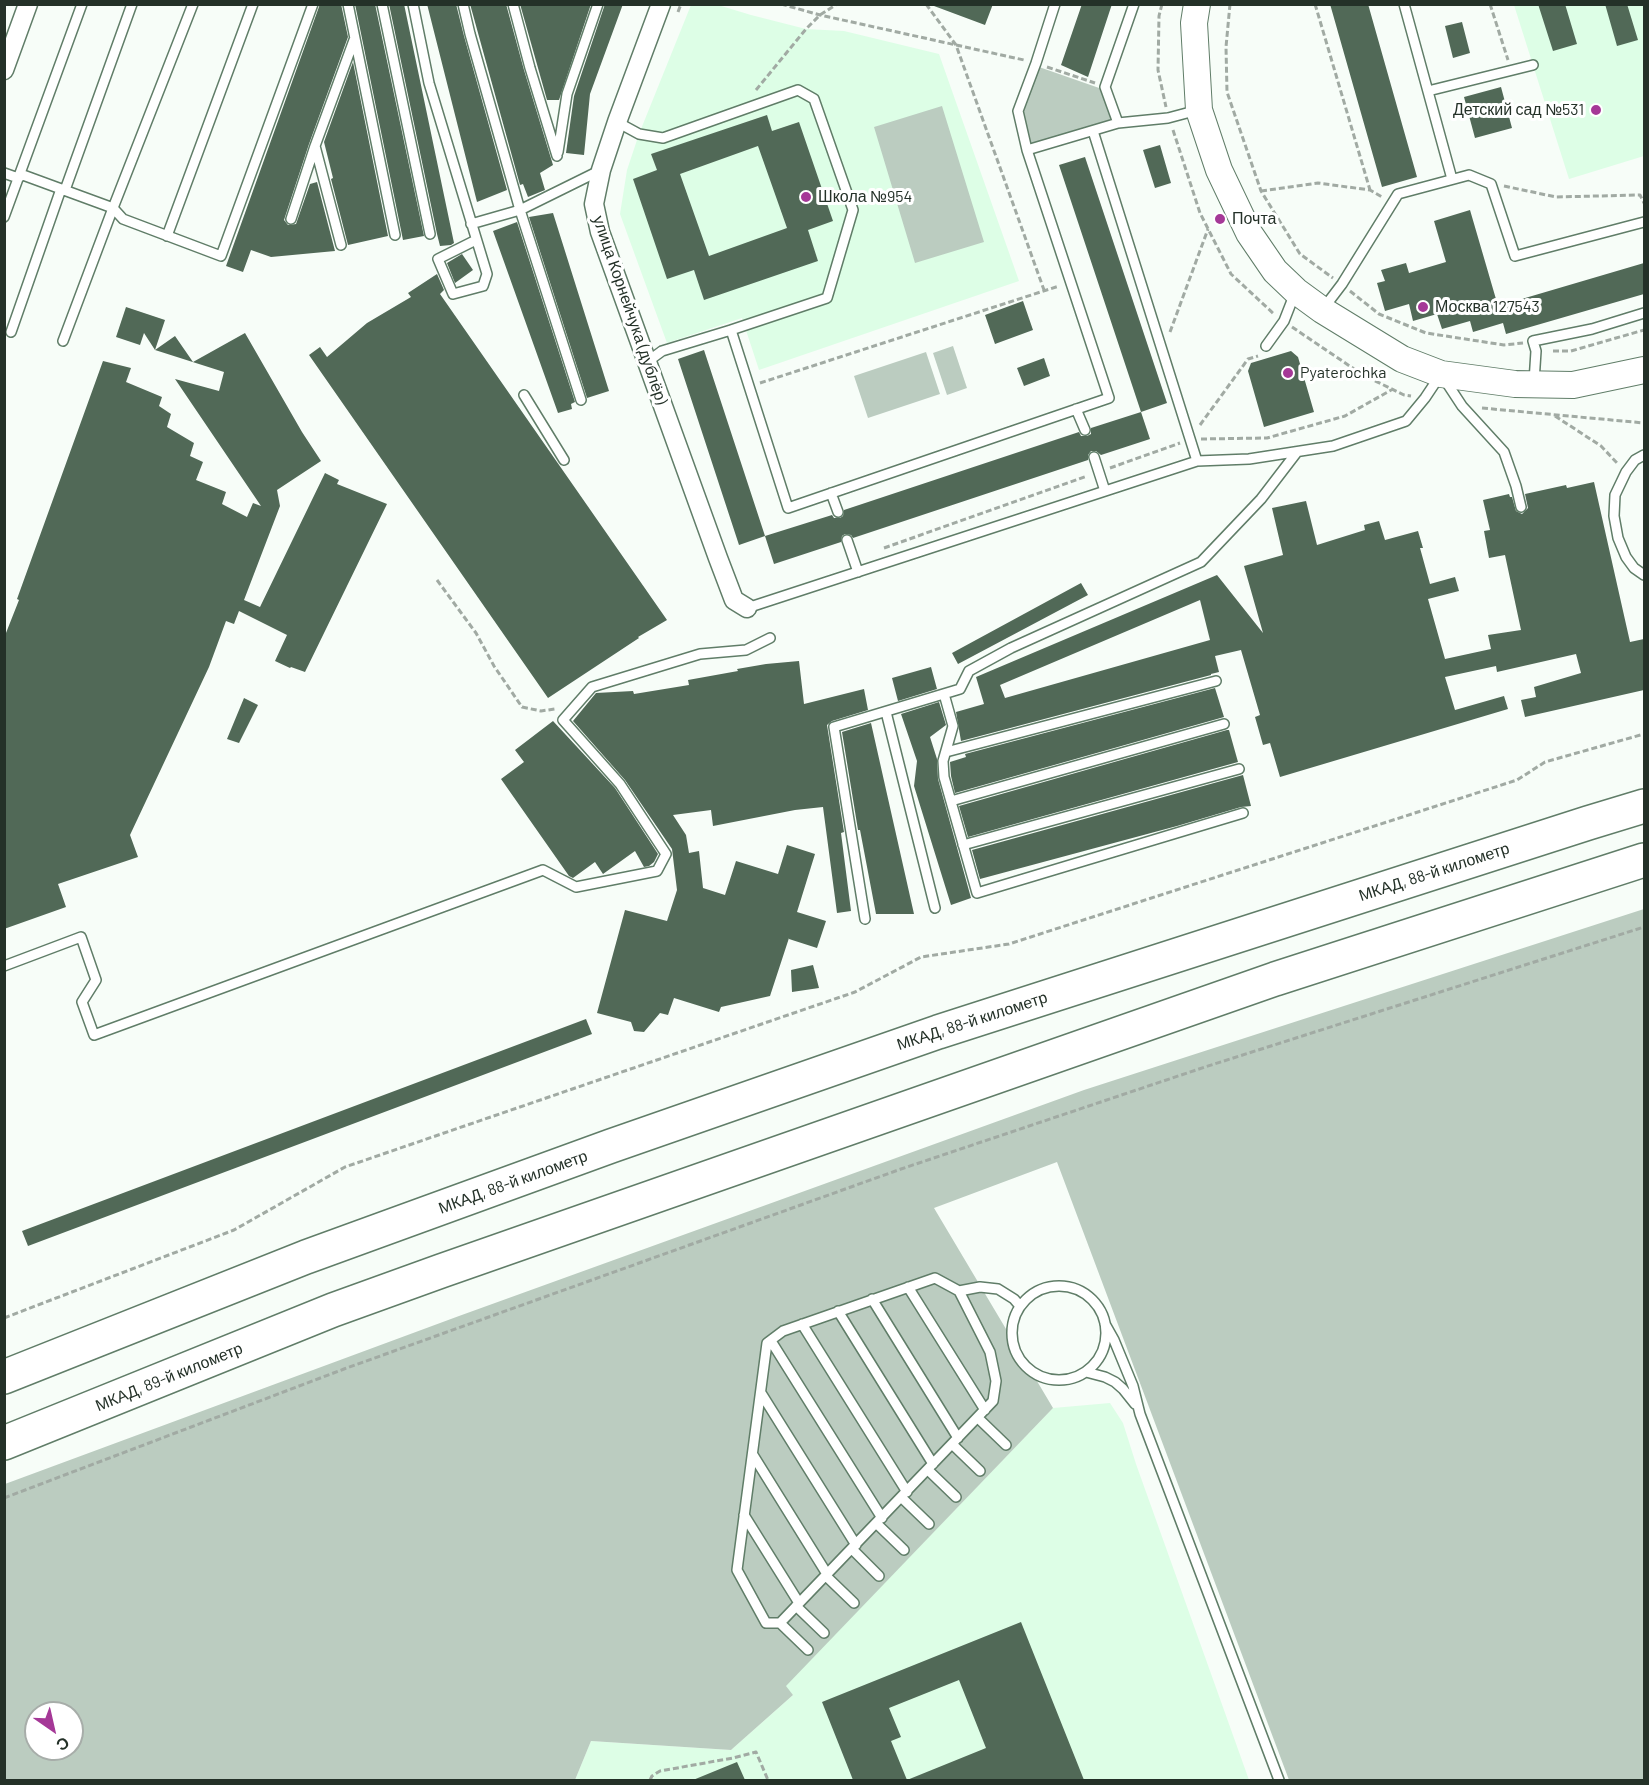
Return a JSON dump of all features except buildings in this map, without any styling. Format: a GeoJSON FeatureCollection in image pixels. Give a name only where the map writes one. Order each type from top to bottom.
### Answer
{"type":"FeatureCollection","features":[{"type":"Feature","properties":{"kind":"highway","name":"МКАД, 88-й километр"},"geometry":{"type":"LineString","coordinates":[[4,1377],[306,1257],[622,1142],[938,1032],[1644,806]]}},
{"type":"Feature","properties":{"kind":"highway","name":"МКАД, 89-й километр"},"geometry":{"type":"LineString","coordinates":[[4,1443],[333,1310],[1275,979],[1644,860]]}},
{"type":"Feature","properties":{"kind":"street"},"geometry":{"type":"LineString","coordinates":[[4,70],[28,4]]}},
{"type":"Feature","properties":{"kind":"street","name":"улица Корнейчука (дублёр)"},"geometry":{"type":"LineString","coordinates":[[661,4],[617,122],[601,171],[594,204],[598,223],[647,362],[734,600],[747,608]]}},
{"type":"Feature","properties":{"kind":"street"},"geometry":{"type":"LineString","coordinates":[[1197,4],[1194,23],[1199,110],[1219,170],[1249,233],[1275,271],[1296,291],[1322,310],[1402,359],[1441,374],[1515,384],[1573,385],[1644,370]]}},
{"type":"Feature","properties":{"kind":"lane"},"geometry":{"type":"LineString","coordinates":[[4,217],[82,4]]}},
{"type":"Feature","properties":{"kind":"lane"},"geometry":{"type":"LineString","coordinates":[[11,332],[132,4]]}},
{"type":"Feature","properties":{"kind":"lane"},"geometry":{"type":"LineString","coordinates":[[63,341],[193,4]]}},
{"type":"Feature","properties":{"kind":"lane"},"geometry":{"type":"LineString","coordinates":[[167,236],[253,4]]}},
{"type":"Feature","properties":{"kind":"lane"},"geometry":{"type":"LineString","coordinates":[[4,173],[18,178],[23,175],[113,208],[123,219],[221,256],[313,4]]}},
{"type":"Feature","properties":{"kind":"lane"},"geometry":{"type":"LineString","coordinates":[[348,4],[395,236]]}},
{"type":"Feature","properties":{"kind":"lane"},"geometry":{"type":"LineString","coordinates":[[382,4],[430,234]]}},
{"type":"Feature","properties":{"kind":"lane"},"geometry":{"type":"LineString","coordinates":[[413,4],[429,83],[487,274],[483,286],[453,294],[438,259],[476,240]]}},
{"type":"Feature","properties":{"kind":"lane"},"geometry":{"type":"LineString","coordinates":[[463,4],[520,210],[581,400]]}},
{"type":"Feature","properties":{"kind":"lane"},"geometry":{"type":"LineString","coordinates":[[513,4],[557,156],[567,94],[598,4]]}},
{"type":"Feature","properties":{"kind":"lane"},"geometry":{"type":"LineString","coordinates":[[731,330],[788,508],[1109,398],[1027,150],[1018,111],[1055,4]]}},
{"type":"Feature","properties":{"kind":"lane"},"geometry":{"type":"LineString","coordinates":[[1118,123],[1105,87],[1134,4]]}},
{"type":"Feature","properties":{"kind":"lane"},"geometry":{"type":"LineString","coordinates":[[1404,4],[1452,179]]}},
{"type":"Feature","properties":{"kind":"lane"},"geometry":{"type":"LineString","coordinates":[[291,219],[354,40]]}},
{"type":"Feature","properties":{"kind":"lane"},"geometry":{"type":"LineString","coordinates":[[1428,91],[1533,65]]}},
{"type":"Feature","properties":{"kind":"lane"},"geometry":{"type":"LineString","coordinates":[[617,122],[639,134],[663,138],[798,90],[814,99],[853,210],[827,298],[662,351],[647,362]]}},
{"type":"Feature","properties":{"kind":"lane"},"geometry":{"type":"LineString","coordinates":[[1027,150],[1118,123],[1168,117],[1199,110]]}},
{"type":"Feature","properties":{"kind":"lane"},"geometry":{"type":"LineString","coordinates":[[1092,131],[1197,461]]}},
{"type":"Feature","properties":{"kind":"lane"},"geometry":{"type":"LineString","coordinates":[[315,146],[341,245]]}},
{"type":"Feature","properties":{"kind":"lane"},"geometry":{"type":"LineString","coordinates":[[471,224],[520,210],[601,171]]}},
{"type":"Feature","properties":{"kind":"lane"},"geometry":{"type":"LineString","coordinates":[[1322,310],[1342,284],[1398,194],[1452,179],[1469,176],[1491,184],[1515,256],[1644,222]]}},
{"type":"Feature","properties":{"kind":"lane"},"geometry":{"type":"LineString","coordinates":[[1266,346],[1284,321],[1296,291]]}},
{"type":"Feature","properties":{"kind":"lane"},"geometry":{"type":"LineString","coordinates":[[1533,385],[1536,351],[1533,341],[1592,329],[1644,313]]}},
{"type":"Feature","properties":{"kind":"lane"},"geometry":{"type":"LineString","coordinates":[[747,608],[1197,461],[1249,459],[1333,446],[1406,421],[1441,374],[1462,406],[1504,452],[1521,507]]}},
{"type":"Feature","properties":{"kind":"lane"},"geometry":{"type":"LineString","coordinates":[[524,395],[564,460]]}},
{"type":"Feature","properties":{"kind":"lane"},"geometry":{"type":"LineString","coordinates":[[1076,409],[1085,430]]}},
{"type":"Feature","properties":{"kind":"lane"},"geometry":{"type":"LineString","coordinates":[[865,919],[834,728],[960,689],[969,671],[1011,648],[1201,562],[1262,499],[1297,452]]}},
{"type":"Feature","properties":{"kind":"lane"},"geometry":{"type":"LineString","coordinates":[[1644,455],[1635,460],[1626,472],[1616,495],[1614,516],[1618,538],[1626,557],[1634,568],[1644,575]]}},
{"type":"Feature","properties":{"kind":"lane"},"geometry":{"type":"LineString","coordinates":[[1094,457],[1105,491]]}},
{"type":"Feature","properties":{"kind":"lane"},"geometry":{"type":"LineString","coordinates":[[831,493],[838,513]]}},
{"type":"Feature","properties":{"kind":"lane"},"geometry":{"type":"LineString","coordinates":[[847,540],[858,572]]}},
{"type":"Feature","properties":{"kind":"lane"},"geometry":{"type":"LineString","coordinates":[[4,966],[81,937],[96,980],[82,1002],[94,1035],[543,870],[576,887],[657,871],[666,854],[620,784],[563,720],[592,687],[700,654],[746,650],[770,638]]}},
{"type":"Feature","properties":{"kind":"lane"},"geometry":{"type":"LineString","coordinates":[[946,752],[1216,681]]}},
{"type":"Feature","properties":{"kind":"lane"},"geometry":{"type":"LineString","coordinates":[[944,694],[953,726],[943,761],[944,777],[977,893],[1243,813]]}},
{"type":"Feature","properties":{"kind":"lane"},"geometry":{"type":"LineString","coordinates":[[886,712],[935,908]]}},
{"type":"Feature","properties":{"kind":"lane"},"geometry":{"type":"LineString","coordinates":[[951,801],[1224,724]]}},
{"type":"Feature","properties":{"kind":"lane"},"geometry":{"type":"LineString","coordinates":[[963,845],[1239,769]]}},
{"type":"Feature","properties":{"kind":"lane"},"geometry":{"type":"LineString","coordinates":[[780,1623],[993,1401],[996,1381],[990,1352],[959,1291],[935,1278],[783,1331],[767,1343],[737,1570],[766,1623],[780,1623],[808,1650]]}},
{"type":"Feature","properties":{"kind":"lane"},"geometry":{"type":"LineString","coordinates":[[908,1287],[985,1410]]}},
{"type":"Feature","properties":{"kind":"lane"},"geometry":{"type":"LineString","coordinates":[[959,1291],[980,1287],[998,1289],[1014,1299],[1020,1306]]}},
{"type":"Feature","properties":{"kind":"lane"},"geometry":{"type":"LineString","coordinates":[[1050,1287],[1071,1288],[1089,1297],[1102,1314],[1105,1324],[1106,1335],[1101,1355],[1086,1372],[1068,1380],[1047,1379],[1028,1370],[1015,1353],[1012,1343],[1013,1322],[1020,1306],[1030,1296],[1050,1287]]}},
{"type":"Feature","properties":{"kind":"lane"},"geometry":{"type":"LineString","coordinates":[[872,1299],[955,1441],[980,1471]]}},
{"type":"Feature","properties":{"kind":"lane"},"geometry":{"type":"LineString","coordinates":[[838,1311],[930,1467],[956,1497]]}},
{"type":"Feature","properties":{"kind":"lane"},"geometry":{"type":"LineString","coordinates":[[802,1324],[904,1494],[929,1524]]}},
{"type":"Feature","properties":{"kind":"lane"},"geometry":{"type":"LineString","coordinates":[[1105,1324],[1114,1340],[1132,1386],[1140,1414],[1279,1780]]}},
{"type":"Feature","properties":{"kind":"lane"},"geometry":{"type":"LineString","coordinates":[[771,1341],[879,1520],[904,1550]]}},
{"type":"Feature","properties":{"kind":"lane"},"geometry":{"type":"LineString","coordinates":[[1086,1372],[1115,1382],[1130,1396],[1140,1414]]}},
{"type":"Feature","properties":{"kind":"lane"},"geometry":{"type":"LineString","coordinates":[[761,1393],[854,1547],[879,1576]]}},
{"type":"Feature","properties":{"kind":"lane"},"geometry":{"type":"LineString","coordinates":[[978,1418],[1006,1444]]}},
{"type":"Feature","properties":{"kind":"lane"},"geometry":{"type":"LineString","coordinates":[[753,1455],[826,1575],[854,1603]]}},
{"type":"Feature","properties":{"kind":"lane"},"geometry":{"type":"LineString","coordinates":[[744,1515],[798,1605],[824,1633]]}},
{"type":"Feature","properties":{"kind":"path"},"geometry":{"type":"LineString","coordinates":[[677,15],[681,4]]}},
{"type":"Feature","properties":{"kind":"path"},"geometry":{"type":"LineString","coordinates":[[781,4],[820,15],[1036,63],[1105,87]]}},
{"type":"Feature","properties":{"kind":"path"},"geometry":{"type":"LineString","coordinates":[[743,109],[806,29],[820,15],[837,4]]}},
{"type":"Feature","properties":{"kind":"path"},"geometry":{"type":"LineString","coordinates":[[927,4],[956,45],[1045,290]]}},
{"type":"Feature","properties":{"kind":"path"},"geometry":{"type":"LineString","coordinates":[[1230,4],[1226,47],[1227,92],[1261,191],[1300,254],[1379,314],[1426,333],[1504,345],[1533,341]]}},
{"type":"Feature","properties":{"kind":"path"},"geometry":{"type":"LineString","coordinates":[[1316,4],[1370,190]]}},
{"type":"Feature","properties":{"kind":"path"},"geometry":{"type":"LineString","coordinates":[[1490,4],[1512,71]]}},
{"type":"Feature","properties":{"kind":"path"},"geometry":{"type":"LineString","coordinates":[[1261,191],[1318,183],[1370,190],[1392,203]]}},
{"type":"Feature","properties":{"kind":"path"},"geometry":{"type":"LineString","coordinates":[[1491,184],[1556,197],[1640,195],[1644,203]]}},
{"type":"Feature","properties":{"kind":"path"},"geometry":{"type":"LineString","coordinates":[[1162,352],[1208,229]]}},
{"type":"Feature","properties":{"kind":"path"},"geometry":{"type":"LineString","coordinates":[[749,387],[1071,282]]}},
{"type":"Feature","properties":{"kind":"path"},"geometry":{"type":"LineString","coordinates":[[1190,439],[1248,359],[1259,356]]}},
{"type":"Feature","properties":{"kind":"path"},"geometry":{"type":"LineString","coordinates":[[854,559],[1190,439],[1267,438],[1345,417],[1393,389]]}},
{"type":"Feature","properties":{"kind":"path"},"geometry":{"type":"LineString","coordinates":[[1553,414],[1600,446],[1626,472]]}},
{"type":"Feature","properties":{"kind":"path"},"geometry":{"type":"LineString","coordinates":[[437,580],[476,633],[494,666],[522,708],[541,711],[562,707]]}},
{"type":"Feature","properties":{"kind":"path"},"geometry":{"type":"LineString","coordinates":[[4,1318],[234,1230],[345,1167],[855,992],[921,957],[1009,944],[1517,780],[1545,762],[1644,734]]}},
{"type":"Feature","properties":{"kind":"path"},"geometry":{"type":"LineString","coordinates":[[4,1498],[344,1369],[902,1169],[1205,1067],[1644,927]]}},
{"type":"Feature","properties":{"kind":"path"},"geometry":{"type":"LineString","coordinates":[[650,1780],[660,1771],[756,1752],[768,1780]]}},
{"type":"Feature","properties":{"kind":"shaded area","name":"Школа №954"},"geometry":{"type":"Polygon","coordinates":[[[691,5],[718,5],[806,29],[844,31],[939,54],[1019,281],[759,370],[742,318],[667,343],[620,214],[627,170],[639,134],[691,5]]]}},
{"type":"Feature","properties":{"kind":"shaded area","name":"Детский сад №531"},"geometry":{"type":"Polygon","coordinates":[[[1514,5],[1644,5],[1644,156],[1569,179],[1514,5]]]}},
{"type":"Feature","properties":{"kind":"shaded area"},"geometry":{"type":"Polygon","coordinates":[[[1039,67],[1102,89],[1112,120],[1030,145],[1022,110],[1039,67]]]}},
{"type":"Feature","properties":{"kind":"shaded area"},"geometry":{"type":"Polygon","coordinates":[[[942,106],[984,242],[915,263],[874,127],[942,106]]]}},
{"type":"Feature","properties":{"kind":"shaded area"},"geometry":{"type":"Polygon","coordinates":[[[953,346],[967,388],[947,395],[933,353],[953,346]]]}},
{"type":"Feature","properties":{"kind":"shaded area"},"geometry":{"type":"Polygon","coordinates":[[[926,352],[940,394],[868,418],[854,376],[926,352]]]}},
{"type":"Feature","properties":{"kind":"shaded area"},"geometry":{"type":"Polygon","coordinates":[[[1644,909],[1644,1780],[1289,1780],[1057,1162],[934,1208],[1053,1408],[786,1686],[793,1695],[731,1750],[591,1741],[575,1780],[5,1780],[5,1484],[459,1316],[1084,1090],[1644,909]]]}},
{"type":"Feature","properties":{"kind":"shaded area"},"geometry":{"type":"Polygon","coordinates":[[[1110,1403],[1123,1423],[1249,1780],[575,1780],[591,1741],[731,1750],[793,1695],[785,1686],[1053,1408],[1110,1403]]]}},
{"type":"Feature","properties":{"kind":"place","name":"Детский сад №531"},"geometry":{"type":"Point","coordinates":[1596,110]}},
{"type":"Feature","properties":{"kind":"place","name":"Школа №954"},"geometry":{"type":"Point","coordinates":[806,197]}},
{"type":"Feature","properties":{"kind":"place","name":"Почта"},"geometry":{"type":"Point","coordinates":[1220,219]}},
{"type":"Feature","properties":{"kind":"place","name":"Москва 127543"},"geometry":{"type":"Point","coordinates":[1423,307]}},
{"type":"Feature","properties":{"kind":"place","name":"Pyaterochka"},"geometry":{"type":"Point","coordinates":[1288,373]}}]}
